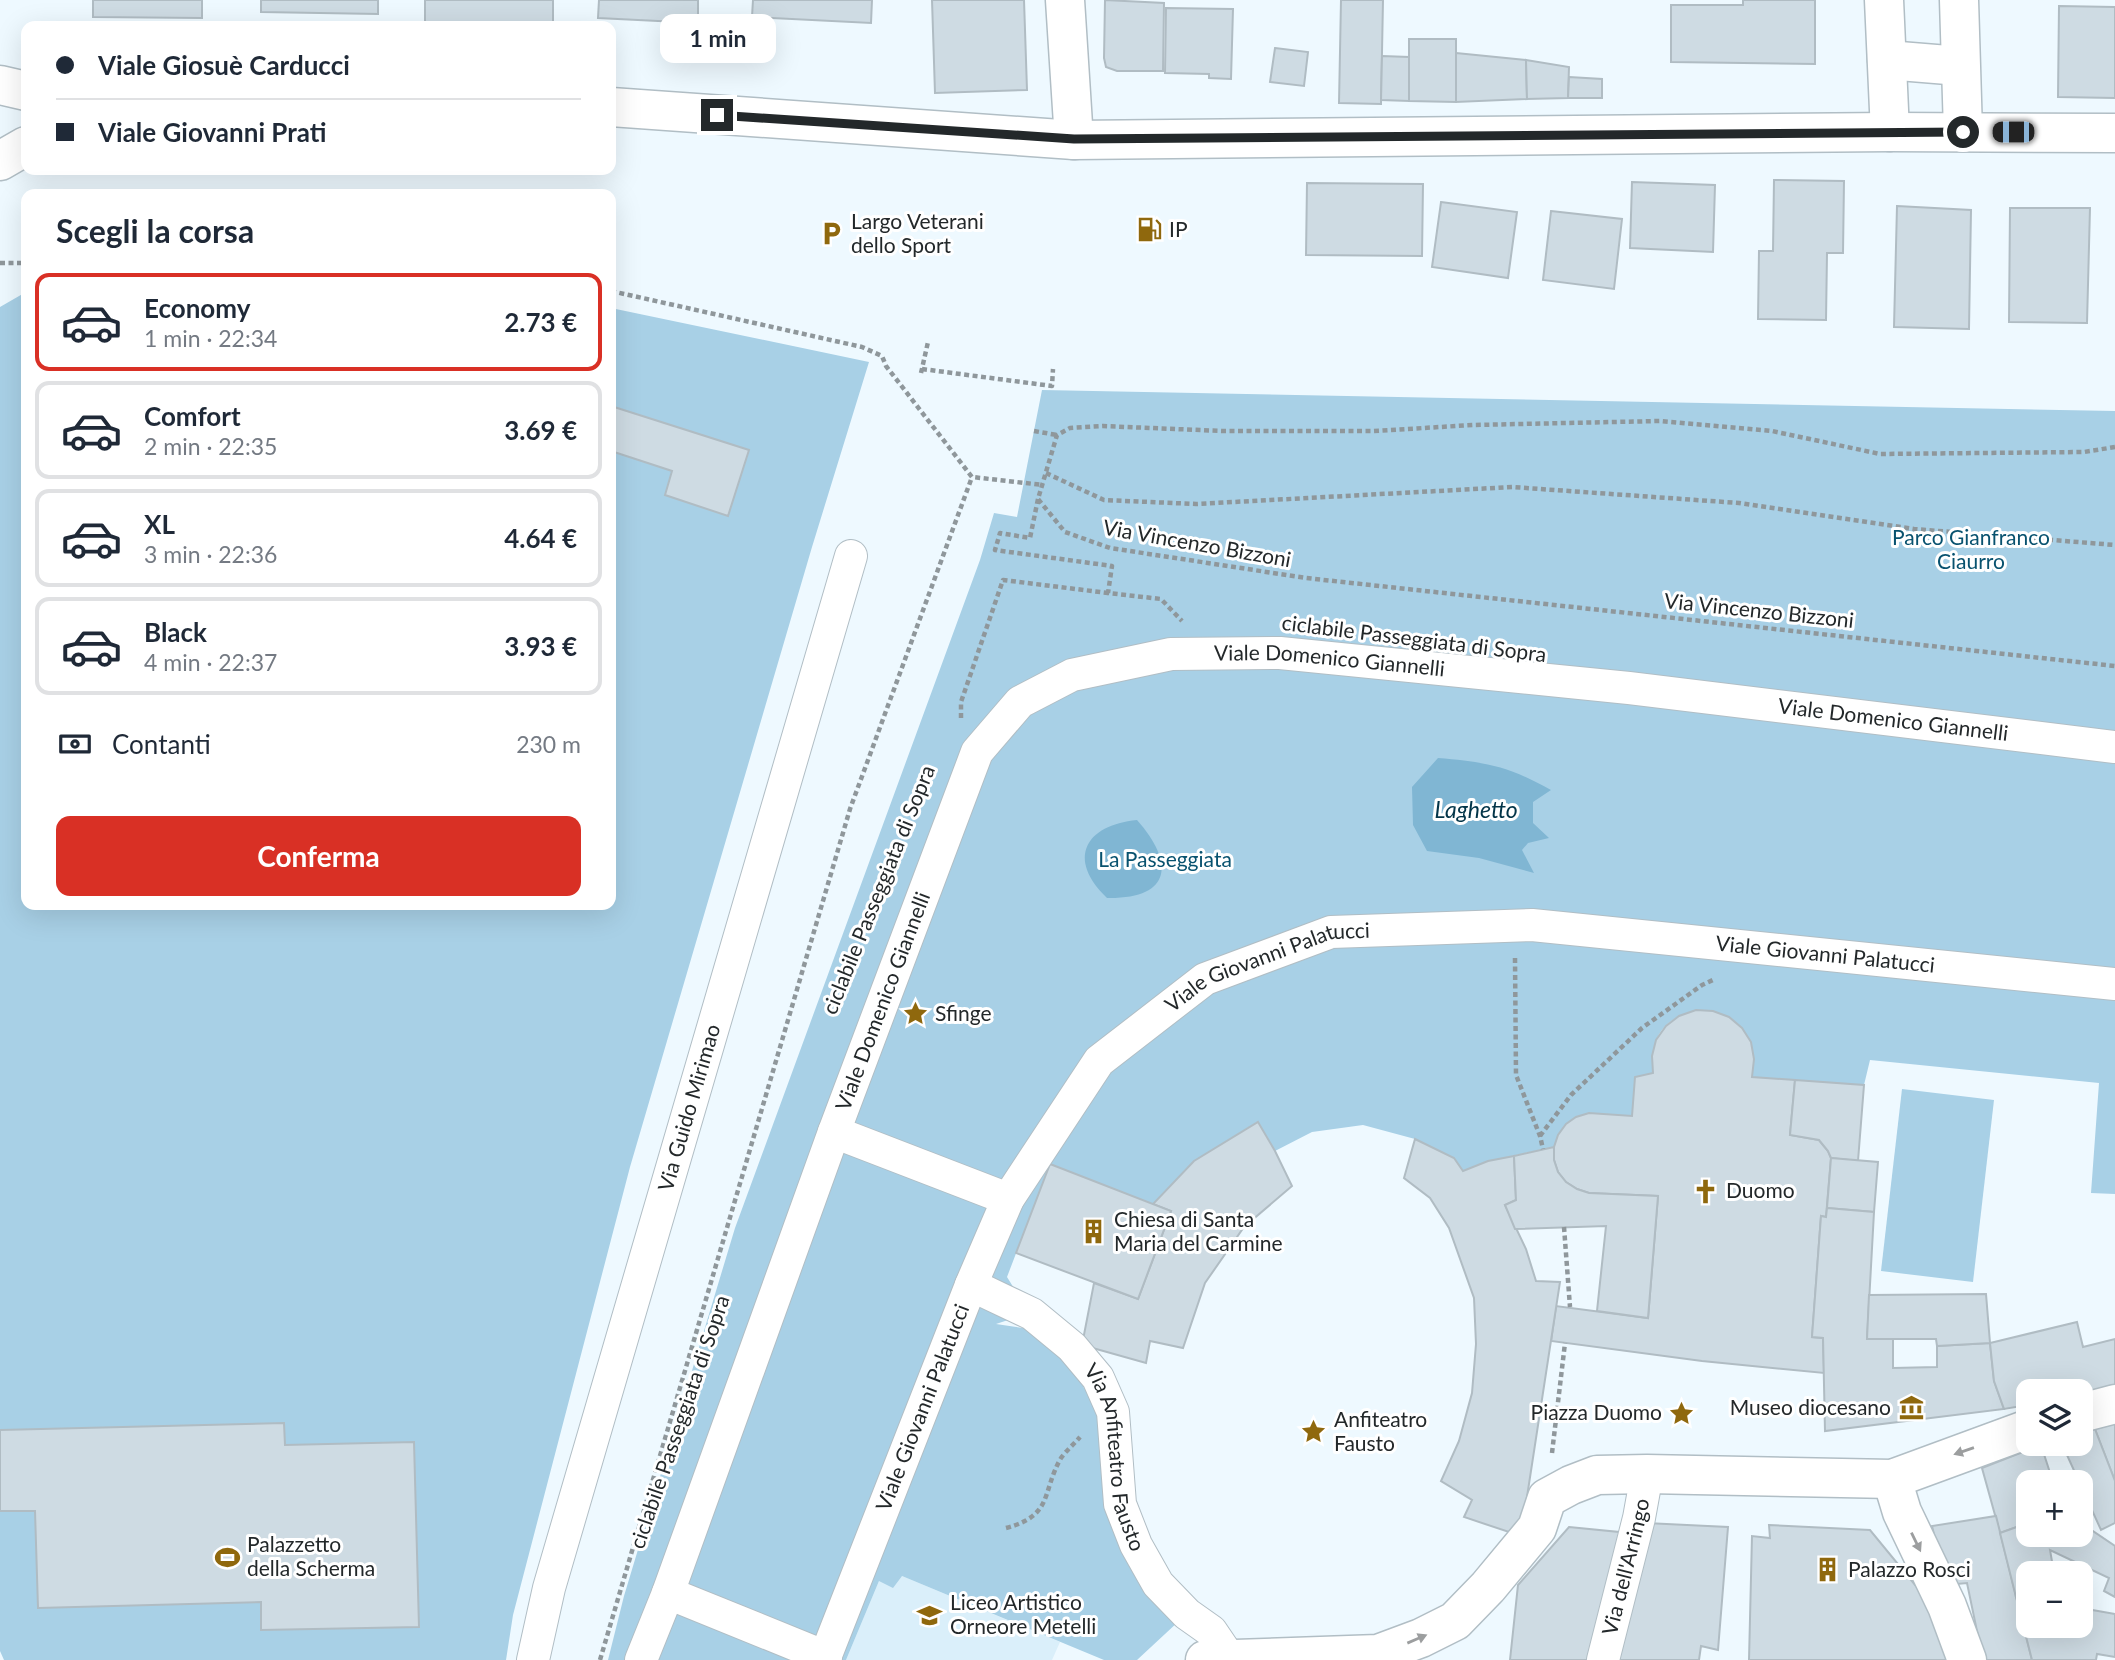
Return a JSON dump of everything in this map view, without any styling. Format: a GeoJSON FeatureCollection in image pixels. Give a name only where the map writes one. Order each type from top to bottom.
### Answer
{"type":"FeatureCollection","features":[{"type":"Feature","properties":{"kind":"street"},"geometry":{"type":"LineString","coordinates":[[1065,0],[1074,139]]}},
{"type":"Feature","properties":{"kind":"street"},"geometry":{"type":"LineString","coordinates":[[1884,0],[1890,132]]}},
{"type":"Feature","properties":{"kind":"street"},"geometry":{"type":"LineString","coordinates":[[1959,0],[1963,132]]}},
{"type":"Feature","properties":{"kind":"street"},"geometry":{"type":"LineString","coordinates":[[1887,60],[1960,66]]}},
{"type":"Feature","properties":{"kind":"street"},"geometry":{"type":"LineString","coordinates":[[0,85],[21,90]]}},
{"type":"Feature","properties":{"kind":"street"},"geometry":{"type":"LineString","coordinates":[[616,107],[1074,139],[1890,132],[2115,133]]}},
{"type":"Feature","properties":{"kind":"street"},"geometry":{"type":"LineString","coordinates":[[0,129],[21,124]]}},
{"type":"Feature","properties":{"kind":"street"},"geometry":{"type":"LineString","coordinates":[[0,161],[21,149]]}},
{"type":"Feature","properties":{"kind":"street","name":"Via Guido Mirimao"},"geometry":{"type":"LineString","coordinates":[[533,1660],[549,1588],[851,556]]}},
{"type":"Feature","properties":{"kind":"street","name":"Viale Domenico Giannelli"},"geometry":{"type":"LineString","coordinates":[[641,1660],[668,1593],[834,1132],[977,752],[1020,702],[1072,675],[1171,654],[1280,653],[1629,688],[2115,747]]}},
{"type":"Feature","properties":{"kind":"street","name":"Viale Giovanni Palatucci"},"geometry":{"type":"LineString","coordinates":[[825,1659],[971,1285],[1008,1199],[1099,1061],[1206,979],[1331,932],[1532,925],[2115,984]]}},
{"type":"Feature","properties":{"kind":"street","name":"Viale Domenico Giannelli"},"geometry":{"type":"LineString","coordinates":[[834,1132],[1008,1199]]}},
{"type":"Feature","properties":{"kind":"street","name":"Via Anfiteatro Fausto"},"geometry":{"type":"LineString","coordinates":[[971,1285],[1032,1314],[1072,1347],[1098,1378],[1112,1412],[1120,1504],[1136,1545],[1158,1584],[1187,1614],[1247,1660]]}},
{"type":"Feature","properties":{"kind":"street"},"geometry":{"type":"LineString","coordinates":[[2093,1410],[2115,1404]]}},
{"type":"Feature","properties":{"kind":"street"},"geometry":{"type":"LineString","coordinates":[[1205,1660],[1378,1654],[1421,1638],[1455,1621],[1488,1587],[1542,1513],[1571,1485],[1597,1475],[1892,1479],[2016,1433]]}},
{"type":"Feature","properties":{"kind":"street","name":"Via dell'Arringo"},"geometry":{"type":"LineString","coordinates":[[1603,1660],[1639,1518],[1647,1474]]}},
{"type":"Feature","properties":{"kind":"street"},"geometry":{"type":"LineString","coordinates":[[1892,1479],[1902,1513],[1948,1606],[1967,1660]]}},
{"type":"Feature","properties":{"kind":"street"},"geometry":{"type":"LineString","coordinates":[[668,1593],[825,1659]]}},
{"type":"Feature","properties":{"kind":"path"},"geometry":{"type":"LineString","coordinates":[[0,263],[21,263]]}},
{"type":"Feature","properties":{"kind":"path"},"geometry":{"type":"LineString","coordinates":[[616,292],[862,347],[882,356],[972,477],[1043,485]]}},
{"type":"Feature","properties":{"kind":"path"},"geometry":{"type":"LineString","coordinates":[[928,342],[922,371],[1052,386],[1053,369]]}},
{"type":"Feature","properties":{"kind":"path"},"geometry":{"type":"LineString","coordinates":[[1034,431],[1057,435],[1070,428],[1103,426],[1223,431],[1374,431],[1473,425],[1660,421],[1772,430],[1880,454],[2084,452],[2115,447]]}},
{"type":"Feature","properties":{"kind":"path"},"geometry":{"type":"LineString","coordinates":[[1057,435],[1038,499],[1030,538],[1000,533],[995,550],[1111,566],[1108,593]]}},
{"type":"Feature","properties":{"kind":"path"},"geometry":{"type":"LineString","coordinates":[[1046,473],[1104,500],[1196,504],[1512,487],[1739,503],[1914,529],[2115,545]]}},
{"type":"Feature","properties":{"kind":"path"},"geometry":{"type":"LineString","coordinates":[[600,1660],[850,809],[972,477]]}},
{"type":"Feature","properties":{"kind":"path","name":"Via Vincenzo Bizzoni"},"geometry":{"type":"LineString","coordinates":[[1038,499],[1065,533],[1111,548],[1136,552],[1306,578],[2115,666]]}},
{"type":"Feature","properties":{"kind":"path"},"geometry":{"type":"LineString","coordinates":[[977,752],[961,726],[961,702],[1003,580],[1161,599],[1188,627],[1202,654]]}},
{"type":"Feature","properties":{"kind":"path"},"geometry":{"type":"LineString","coordinates":[[1514,926],[1516,1075],[1543,1149]]}},
{"type":"Feature","properties":{"kind":"path"},"geometry":{"type":"LineString","coordinates":[[1540,1136],[1571,1095],[1642,1028],[1702,985],[1776,950]]}},
{"type":"Feature","properties":{"kind":"path"},"geometry":{"type":"LineString","coordinates":[[1564,1227],[1570,1307]]}},
{"type":"Feature","properties":{"kind":"path"},"geometry":{"type":"LineString","coordinates":[[1542,1513],[1565,1343]]}},
{"type":"Feature","properties":{"kind":"path"},"geometry":{"type":"LineString","coordinates":[[1006,1528],[1026,1522],[1042,1506],[1062,1458],[1098,1417],[1112,1412]]}},
{"type":"Feature","properties":{"kind":"shaded area","name":"Liceo Artistico Orneore Metelli"},"geometry":{"type":"Polygon","coordinates":[[[902,1576],[1060,1642],[1052,1660],[846,1660],[879,1581],[902,1576]]]}},
{"type":"Feature","properties":{"kind":"green space"},"geometry":{"type":"Polygon","coordinates":[[[21,295],[21,910],[616,910],[616,309],[869,362],[630,1167],[513,1615],[506,1660],[4,1660],[0,1651],[0,1511],[35,1511],[38,1608],[261,1602],[262,1630],[418,1627],[285,1445],[284,1423],[0,1430],[0,307],[21,295]]]}},
{"type":"Feature","properties":{"kind":"green space","name":"La Passeggiata"},"geometry":{"type":"Polygon","coordinates":[[[1042,390],[2115,411],[2115,1194],[2091,1193],[2099,1083],[1870,1060],[1864,1085],[1752,1077],[1753,1052],[1749,1040],[1728,1019],[1705,1011],[1682,1015],[1663,1029],[1654,1048],[1653,1073],[1635,1078],[1632,1116],[1595,1114],[1575,1118],[1567,1124],[1554,1147],[1488,1161],[1463,1171],[1454,1158],[1415,1139],[1363,1125],[1312,1132],[1275,1151],[1257,1122],[1194,1161],[1153,1204],[1050,1165],[1007,1277],[1020,1298],[1014,1318],[996,1324],[1029,1329],[1067,1360],[1089,1396],[1179,1621],[1137,1660],[1104,1660],[902,1576],[893,1588],[879,1581],[846,1660],[608,1660],[624,1596],[735,1228],[980,560],[994,513],[1017,517],[1042,390]]]}},
{"type":"Feature","properties":{"kind":"green space"},"geometry":{"type":"Polygon","coordinates":[[[1902,1089],[1994,1100],[1973,1282],[1881,1271],[1902,1089]]]}},
{"type":"Feature","properties":{"kind":"water","name":"Laghetto"},"geometry":{"type":"Polygon","coordinates":[[[1438,758],[1496,766],[1522,775],[1551,790],[1533,802],[1533,823],[1549,838],[1528,843],[1522,850],[1534,873],[1479,858],[1427,851],[1413,825],[1412,787],[1438,758]]]}},
{"type":"Feature","properties":{"kind":"water"},"geometry":{"type":"Polygon","coordinates":[[[1137,820],[1157,850],[1161,875],[1155,885],[1144,892],[1129,897],[1107,898],[1094,884],[1087,870],[1087,846],[1105,829],[1137,820]]]}},
{"type":"Feature","properties":{"kind":"building"},"geometry":{"type":"Polygon","coordinates":[[[93,0],[202,0],[202,18],[93,17],[93,0]]]}},
{"type":"Feature","properties":{"kind":"building"},"geometry":{"type":"Polygon","coordinates":[[[261,0],[378,0],[378,14],[261,12],[261,0]]]}},
{"type":"Feature","properties":{"kind":"building"},"geometry":{"type":"Polygon","coordinates":[[[425,0],[553,0],[553,21],[425,21],[425,0]]]}},
{"type":"Feature","properties":{"kind":"building"},"geometry":{"type":"Polygon","coordinates":[[[599,0],[698,0],[698,23],[598,18],[599,0]]]}},
{"type":"Feature","properties":{"kind":"building"},"geometry":{"type":"Polygon","coordinates":[[[753,0],[872,0],[871,23],[752,17],[753,0]]]}},
{"type":"Feature","properties":{"kind":"building"},"geometry":{"type":"Polygon","coordinates":[[[932,0],[1024,0],[1027,90],[935,93],[932,0]]]}},
{"type":"Feature","properties":{"kind":"building"},"geometry":{"type":"Polygon","coordinates":[[[1105,0],[1164,3],[1163,71],[1117,71],[1106,67],[1105,0]]]}},
{"type":"Feature","properties":{"kind":"building"},"geometry":{"type":"Polygon","coordinates":[[[1341,0],[1383,0],[1381,104],[1339,103],[1341,0]]]}},
{"type":"Feature","properties":{"kind":"building"},"geometry":{"type":"Polygon","coordinates":[[[1743,0],[1815,0],[1815,64],[1671,62],[1671,5],[1743,5],[1743,0]]]}},
{"type":"Feature","properties":{"kind":"building"},"geometry":{"type":"Polygon","coordinates":[[[2059,6],[2115,7],[2115,98],[2058,97],[2059,6]]]}},
{"type":"Feature","properties":{"kind":"building"},"geometry":{"type":"Polygon","coordinates":[[[1166,8],[1233,9],[1231,79],[1209,78],[1209,74],[1165,73],[1166,8]]]}},
{"type":"Feature","properties":{"kind":"building"},"geometry":{"type":"Polygon","coordinates":[[[1409,39],[1456,39],[1456,102],[1409,101],[1409,39]]]}},
{"type":"Feature","properties":{"kind":"building"},"geometry":{"type":"Polygon","coordinates":[[[1275,48],[1308,52],[1304,86],[1270,82],[1275,48]]]}},
{"type":"Feature","properties":{"kind":"building"},"geometry":{"type":"Polygon","coordinates":[[[1456,53],[1526,60],[1527,99],[1456,102],[1456,53]]]}},
{"type":"Feature","properties":{"kind":"building"},"geometry":{"type":"Polygon","coordinates":[[[1382,56],[1409,57],[1409,101],[1381,100],[1382,56]]]}},
{"type":"Feature","properties":{"kind":"building"},"geometry":{"type":"Polygon","coordinates":[[[1526,60],[1569,67],[1568,98],[1527,99],[1526,60]]]}},
{"type":"Feature","properties":{"kind":"building"},"geometry":{"type":"Polygon","coordinates":[[[1569,77],[1602,79],[1602,98],[1568,98],[1569,77]]]}},
{"type":"Feature","properties":{"kind":"building"},"geometry":{"type":"Polygon","coordinates":[[[1774,180],[1844,181],[1843,253],[1827,253],[1826,320],[1758,319],[1759,251],[1773,251],[1774,180]]]}},
{"type":"Feature","properties":{"kind":"building"},"geometry":{"type":"Polygon","coordinates":[[[1632,182],[1715,185],[1713,252],[1630,248],[1632,182]]]}},
{"type":"Feature","properties":{"kind":"building"},"geometry":{"type":"Polygon","coordinates":[[[1307,183],[1423,184],[1422,256],[1306,255],[1307,183]]]}},
{"type":"Feature","properties":{"kind":"building"},"geometry":{"type":"Polygon","coordinates":[[[1441,202],[1517,212],[1508,278],[1432,267],[1441,202]]]}},
{"type":"Feature","properties":{"kind":"building"},"geometry":{"type":"Polygon","coordinates":[[[1897,206],[1971,210],[1969,329],[1894,327],[1897,206]]]}},
{"type":"Feature","properties":{"kind":"building"},"geometry":{"type":"Polygon","coordinates":[[[2010,208],[2090,208],[2087,323],[2009,322],[2010,208]]]}},
{"type":"Feature","properties":{"kind":"building"},"geometry":{"type":"Polygon","coordinates":[[[1551,211],[1622,219],[1614,289],[1543,280],[1551,211]]]}},
{"type":"Feature","properties":{"kind":"building"},"geometry":{"type":"Polygon","coordinates":[[[616,408],[749,450],[728,516],[665,495],[672,471],[616,453],[616,408]]]}},
{"type":"Feature","properties":{"kind":"building","name":"Duomo"},"geometry":{"type":"Polygon","coordinates":[[[1696,1010],[1713,1011],[1729,1017],[1742,1028],[1751,1042],[1754,1059],[1752,1077],[1795,1080],[1790,1135],[1819,1140],[1831,1158],[1826,1217],[1821,1216],[1812,1337],[1823,1338],[1824,1373],[1702,1361],[1551,1341],[1556,1306],[1648,1318],[1658,1196],[1589,1193],[1577,1189],[1566,1182],[1558,1172],[1554,1147],[1566,1124],[1576,1117],[1589,1113],[1632,1116],[1635,1077],[1653,1073],[1652,1056],[1656,1040],[1666,1026],[1679,1016],[1696,1010]]]}},
{"type":"Feature","properties":{"kind":"building"},"geometry":{"type":"Polygon","coordinates":[[[1795,1080],[1864,1085],[1858,1161],[1831,1158],[1819,1140],[1790,1135],[1795,1080]]]}},
{"type":"Feature","properties":{"kind":"building"},"geometry":{"type":"Polygon","coordinates":[[[1258,1122],[1292,1186],[1244,1227],[1205,1283],[1183,1348],[1150,1341],[1146,1363],[1082,1345],[1094,1283],[1138,1299],[1171,1211],[1153,1204],[1194,1161],[1258,1122]]]}},
{"type":"Feature","properties":{"kind":"building"},"geometry":{"type":"Polygon","coordinates":[[[1415,1139],[1454,1158],[1463,1171],[1488,1161],[1514,1156],[1516,1200],[1505,1205],[1526,1249],[1536,1281],[1560,1282],[1521,1536],[1464,1517],[1472,1500],[1441,1481],[1459,1441],[1472,1393],[1476,1344],[1474,1298],[1449,1228],[1430,1198],[1404,1178],[1415,1139]]]}},
{"type":"Feature","properties":{"kind":"building"},"geometry":{"type":"Polygon","coordinates":[[[1554,1147],[1558,1172],[1566,1182],[1577,1189],[1589,1193],[1658,1196],[1648,1318],[1597,1311],[1606,1226],[1515,1229],[1505,1205],[1516,1200],[1514,1156],[1554,1147]]]}},
{"type":"Feature","properties":{"kind":"building"},"geometry":{"type":"Polygon","coordinates":[[[1831,1158],[1878,1162],[1874,1212],[1827,1208],[1831,1158]]]}},
{"type":"Feature","properties":{"kind":"building","name":"Chiesa di Santa Maria del Carmine"},"geometry":{"type":"Polygon","coordinates":[[[1050,1164],[1171,1211],[1138,1299],[1016,1253],[1050,1164]]]}},
{"type":"Feature","properties":{"kind":"building"},"geometry":{"type":"Polygon","coordinates":[[[1827,1208],[1874,1212],[1867,1339],[1893,1339],[1893,1368],[1937,1367],[1937,1346],[1990,1343],[1994,1381],[2004,1409],[1825,1431],[1823,1338],[1812,1337],[1821,1216],[1826,1217],[1827,1208]]]}},
{"type":"Feature","properties":{"kind":"building"},"geometry":{"type":"Polygon","coordinates":[[[1986,1294],[1990,1343],[1937,1346],[1936,1339],[1867,1339],[1869,1295],[1986,1294]]]}},
{"type":"Feature","properties":{"kind":"building"},"geometry":{"type":"Polygon","coordinates":[[[2077,1322],[2083,1347],[2115,1339],[2115,1390],[2093,1394],[2093,1379],[2016,1379],[2016,1407],[2004,1409],[1994,1381],[1990,1343],[2077,1322]]]}},
{"type":"Feature","properties":{"kind":"building"},"geometry":{"type":"Polygon","coordinates":[[[2115,1417],[2115,1481],[2093,1424],[2115,1417]]]}},
{"type":"Feature","properties":{"kind":"building","name":"Palazzetto della Scherma"},"geometry":{"type":"Polygon","coordinates":[[[284,1423],[285,1445],[414,1442],[419,1627],[261,1630],[261,1602],[38,1608],[35,1511],[0,1511],[0,1430],[284,1423]]]}},
{"type":"Feature","properties":{"kind":"building"},"geometry":{"type":"Polygon","coordinates":[[[2093,1424],[2115,1481],[2115,1523],[2101,1530],[2093,1512],[2093,1470],[2074,1470],[2067,1456],[2093,1456],[2093,1424]]]}},
{"type":"Feature","properties":{"kind":"building"},"geometry":{"type":"Polygon","coordinates":[[[2016,1455],[2045,1456],[2049,1470],[2016,1470],[2016,1527],[2000,1533],[1982,1468],[2016,1455]]]}},
{"type":"Feature","properties":{"kind":"building"},"geometry":{"type":"Polygon","coordinates":[[[1996,1516],[2016,1596],[2016,1638],[2026,1638],[2032,1660],[1983,1660],[1967,1583],[1946,1585],[1932,1526],[1996,1516]]]}},
{"type":"Feature","properties":{"kind":"building"},"geometry":{"type":"Polygon","coordinates":[[[1646,1523],[1728,1527],[1718,1650],[1701,1646],[1699,1660],[1615,1660],[1646,1523]]]}},
{"type":"Feature","properties":{"kind":"building","name":"Palazzo Rosci"},"geometry":{"type":"Polygon","coordinates":[[[1769,1525],[1870,1530],[1930,1603],[1952,1660],[1749,1660],[1752,1536],[1770,1538],[1769,1525]]]}},
{"type":"Feature","properties":{"kind":"building"},"geometry":{"type":"Polygon","coordinates":[[[1569,1527],[1629,1533],[1601,1660],[1510,1660],[1518,1585],[1569,1527]]]}},
{"type":"Feature","properties":{"kind":"building"},"geometry":{"type":"Polygon","coordinates":[[[2016,1527],[2016,1547],[2093,1547],[2093,1531],[2115,1546],[2115,1597],[2104,1591],[2109,1578],[2093,1570],[2093,1561],[2073,1561],[2050,1550],[2052,1561],[2016,1561],[2016,1597],[2000,1533],[2016,1527]]]}},
{"type":"Feature","properties":{"kind":"building"},"geometry":{"type":"Polygon","coordinates":[[[2093,1610],[2115,1614],[2115,1657],[2097,1654],[2096,1660],[2032,1660],[2026,1638],[2093,1638],[2093,1610]]]}},
{"type":"Feature","properties":{"kind":"place","name":"IP"},"geometry":{"type":"Point","coordinates":[1149,230]}},
{"type":"Feature","properties":{"kind":"place","name":"Largo Veterani dello Sport"},"geometry":{"type":"Point","coordinates":[831,234]}},
{"type":"Feature","properties":{"kind":"place","name":"Sfinge"},"geometry":{"type":"Point","coordinates":[915,1014]}},
{"type":"Feature","properties":{"kind":"place","name":"Duomo"},"geometry":{"type":"Point","coordinates":[1706,1191]}},
{"type":"Feature","properties":{"kind":"place","name":"Chiesa di Santa Maria del Carmine"},"geometry":{"type":"Point","coordinates":[1094,1232]}},
{"type":"Feature","properties":{"kind":"place","name":"Museo diocesano"},"geometry":{"type":"Point","coordinates":[1911,1408]}},
{"type":"Feature","properties":{"kind":"place","name":"Piazza Duomo"},"geometry":{"type":"Point","coordinates":[1682,1413]}},
{"type":"Feature","properties":{"kind":"place","name":"Anfiteatro Fausto"},"geometry":{"type":"Point","coordinates":[1314,1432]}},
{"type":"Feature","properties":{"kind":"place","name":"Palazzetto della Scherma"},"geometry":{"type":"Point","coordinates":[227,1557]}},
{"type":"Feature","properties":{"kind":"place","name":"Palazzo Rosci"},"geometry":{"type":"Point","coordinates":[1828,1570]}},
{"type":"Feature","properties":{"kind":"place","name":"Liceo Artistico Orneore Metelli"},"geometry":{"type":"Point","coordinates":[930,1615]}},
{"type":"Feature","properties":{"kind":"route"},"geometry":{"type":"LineString","coordinates":[[717,115],[1074,139],[1963,132]]}},
{"type":"Feature","properties":{"kind":"park label","name":"Parco Gianfranco Ciaurro"},"geometry":{"type":"Point","coordinates":[1971,550]}}]}
